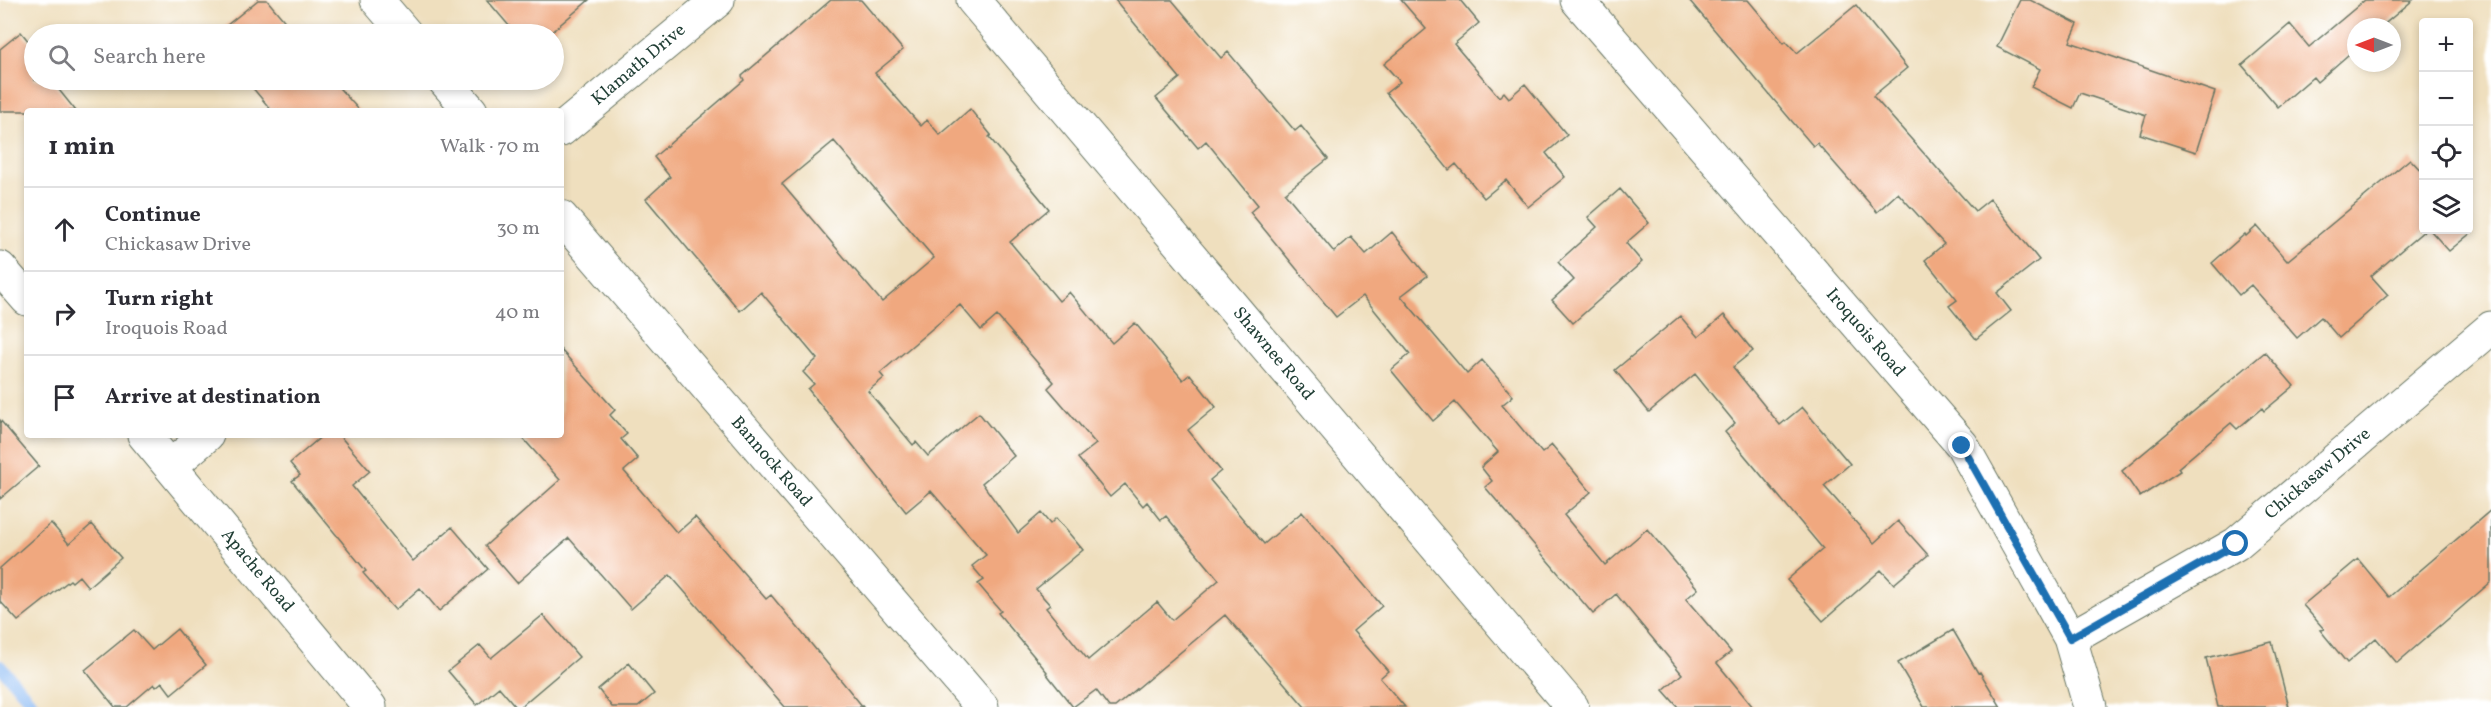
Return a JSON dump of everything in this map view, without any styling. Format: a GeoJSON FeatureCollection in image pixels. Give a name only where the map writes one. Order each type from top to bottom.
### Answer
{"type":"FeatureCollection","features":[{"type":"Feature","properties":{"kind":"street"},"geometry":{"type":"LineString","coordinates":[[377,0],[397,24]]}},
{"type":"Feature","properties":{"kind":"street","name":"Klamath Drive"},"geometry":{"type":"LineString","coordinates":[[564,128],[718,0]]}},
{"type":"Feature","properties":{"kind":"street","name":"Shawnee Road"},"geometry":{"type":"LineString","coordinates":[[973,0],[1572,707]]}},
{"type":"Feature","properties":{"kind":"street","name":"Iroquois Road"},"geometry":{"type":"LineString","coordinates":[[1577,0],[1962,446],[2070,638],[2090,707]]}},
{"type":"Feature","properties":{"kind":"street"},"geometry":{"type":"LineString","coordinates":[[453,90],[468,108]]}},
{"type":"Feature","properties":{"kind":"street","name":"Bannock Road"},"geometry":{"type":"LineString","coordinates":[[564,220],[982,707]]}},
{"type":"Feature","properties":{"kind":"street"},"geometry":{"type":"LineString","coordinates":[[0,268],[24,296]]}},
{"type":"Feature","properties":{"kind":"street","name":"Chickasaw Drive"},"geometry":{"type":"LineString","coordinates":[[2070,638],[2236,544],[2491,328]]}},
{"type":"Feature","properties":{"kind":"street","name":"Apache Road"},"geometry":{"type":"LineString","coordinates":[[147,438],[370,707]]}},
{"type":"Feature","properties":{"kind":"street"},"geometry":{"type":"LineString","coordinates":[[171,466],[204,438]]}},
{"type":"Feature","properties":{"kind":"building"},"geometry":{"type":"Polygon","coordinates":[[[258,0],[267,0],[287,24],[228,24],[258,0]]]}},
{"type":"Feature","properties":{"kind":"building"},"geometry":{"type":"Polygon","coordinates":[[[487,0],[589,0],[561,24],[507,24],[487,0]]]}},
{"type":"Feature","properties":{"kind":"building"},"geometry":{"type":"Polygon","coordinates":[[[831,0],[861,0],[903,50],[875,73],[921,126],[927,120],[940,135],[970,109],[991,135],[989,137],[1049,209],[1010,242],[1059,301],[1069,292],[1112,343],[1135,323],[1183,380],[1190,374],[1216,407],[1188,430],[1221,471],[1210,480],[1264,544],[1302,512],[1382,606],[1353,631],[1388,671],[1380,678],[1405,707],[1305,707],[1225,615],[1115,707],[1109,707],[1096,690],[1073,707],[998,613],[1001,611],[978,584],[984,580],[972,566],[986,555],[931,491],[906,512],[808,389],[814,384],[803,372],[817,359],[761,292],[740,311],[646,199],[670,177],[654,157],[744,80],[742,76],[831,0]],[[834,141],[782,184],[882,302],[934,258],[834,141]],[[960,305],[880,373],[884,378],[868,391],[913,445],[916,442],[928,456],[979,413],[1014,456],[982,483],[1018,533],[1041,513],[1050,524],[1056,518],[1083,550],[1036,589],[1050,605],[1046,608],[1088,660],[1157,602],[1172,620],[1219,580],[1166,516],[1161,520],[1147,502],[1143,506],[1125,484],[1110,497],[1078,458],[1096,444],[1048,388],[1054,382],[997,316],[981,330],[960,305]]]}},
{"type":"Feature","properties":{"kind":"building"},"geometry":{"type":"Polygon","coordinates":[[[1115,0],[1172,0],[1221,58],[1228,52],[1295,131],[1301,126],[1328,159],[1285,193],[1334,252],[1351,237],[1366,254],[1392,232],[1427,276],[1401,296],[1467,374],[1482,360],[1513,396],[1502,405],[1542,453],[1552,445],[1591,492],[1564,515],[1605,565],[1647,529],[1698,589],[1686,599],[1731,652],[1717,663],[1753,707],[1678,707],[1663,690],[1682,674],[1616,594],[1593,614],[1485,487],[1492,481],[1481,467],[1498,452],[1455,402],[1433,421],[1391,370],[1410,354],[1363,296],[1336,317],[1250,212],[1258,205],[1206,141],[1198,148],[1156,98],[1180,78],[1115,0]]]}},
{"type":"Feature","properties":{"kind":"building"},"geometry":{"type":"Polygon","coordinates":[[[1401,0],[1460,0],[1479,23],[1454,44],[1499,97],[1504,92],[1509,98],[1525,84],[1567,135],[1546,153],[1565,177],[1528,207],[1506,180],[1484,198],[1456,164],[1449,170],[1386,93],[1400,82],[1384,64],[1426,29],[1401,0]]]}},
{"type":"Feature","properties":{"kind":"building"},"geometry":{"type":"Polygon","coordinates":[[[1689,0],[1748,0],[1784,43],[1786,41],[1797,53],[1856,5],[1907,68],[1873,96],[1975,211],[1990,199],[2039,260],[1997,293],[2011,311],[1976,339],[1949,306],[1957,300],[1925,260],[1944,244],[1898,193],[1877,212],[1817,143],[1813,146],[1689,0]]]}},
{"type":"Feature","properties":{"kind":"building"},"geometry":{"type":"Polygon","coordinates":[[[2020,0],[2030,0],[2078,24],[2070,42],[2215,92],[2196,152],[2140,134],[2146,115],[2080,93],[2073,108],[2031,87],[2040,69],[1997,47],[2020,0]]]}},
{"type":"Feature","properties":{"kind":"building"},"geometry":{"type":"Polygon","coordinates":[[[2365,0],[2413,0],[2392,18],[2347,18],[2347,56],[2317,82],[2313,77],[2278,107],[2242,65],[2290,24],[2309,47],[2365,0]]]}},
{"type":"Feature","properties":{"kind":"building"},"geometry":{"type":"Polygon","coordinates":[[[21,32],[24,36],[24,90],[59,90],[74,108],[24,108],[24,111],[0,111],[0,49],[21,32]]]}},
{"type":"Feature","properties":{"kind":"building"},"geometry":{"type":"Polygon","coordinates":[[[254,90],[341,90],[357,108],[269,108],[254,90]]]}},
{"type":"Feature","properties":{"kind":"building"},"geometry":{"type":"Polygon","coordinates":[[[2410,159],[2419,169],[2420,234],[2371,276],[2388,295],[2339,338],[2321,317],[2297,338],[2251,285],[2239,295],[2212,263],[2257,226],[2287,261],[2410,159]]]}},
{"type":"Feature","properties":{"kind":"building"},"geometry":{"type":"Polygon","coordinates":[[[1620,189],[1649,223],[1626,243],[1642,262],[1573,323],[1552,300],[1574,280],[1558,262],[1597,227],[1588,217],[1620,189]]]}},
{"type":"Feature","properties":{"kind":"building"},"geometry":{"type":"Polygon","coordinates":[[[2434,234],[2470,234],[2449,251],[2434,234]]]}},
{"type":"Feature","properties":{"kind":"building"},"geometry":{"type":"Polygon","coordinates":[[[1724,315],[1753,351],[1733,367],[1780,425],[1802,407],[1850,464],[1824,486],[1874,543],[1898,521],[1928,555],[1894,584],[1881,570],[1823,621],[1787,580],[1823,549],[1725,432],[1735,423],[1695,374],[1649,412],[1615,370],[1680,316],[1698,337],[1724,315]]]}},
{"type":"Feature","properties":{"kind":"building"},"geometry":{"type":"Polygon","coordinates":[[[2265,352],[2294,386],[2264,411],[2262,408],[2237,429],[2231,423],[2178,468],[2180,471],[2140,497],[2122,471],[2265,352]]]}},
{"type":"Feature","properties":{"kind":"building"},"geometry":{"type":"Polygon","coordinates":[[[564,353],[615,410],[610,415],[627,434],[621,439],[638,459],[624,471],[677,533],[695,517],[766,599],[771,595],[863,707],[785,707],[670,575],[631,609],[569,538],[517,583],[485,546],[560,480],[523,438],[564,438],[564,353]]]}},
{"type":"Feature","properties":{"kind":"building"},"geometry":{"type":"Polygon","coordinates":[[[0,420],[39,466],[0,499],[0,420]]]}},
{"type":"Feature","properties":{"kind":"building"},"geometry":{"type":"Polygon","coordinates":[[[319,438],[342,438],[370,471],[352,486],[413,561],[452,527],[488,569],[439,611],[420,588],[395,610],[363,573],[366,571],[292,481],[300,475],[290,463],[319,438]]]}},
{"type":"Feature","properties":{"kind":"building"},"geometry":{"type":"Polygon","coordinates":[[[2491,510],[2491,582],[2397,663],[2376,638],[2347,663],[2320,630],[2324,629],[2303,605],[2358,559],[2389,597],[2491,510]]]}},
{"type":"Feature","properties":{"kind":"building"},"geometry":{"type":"Polygon","coordinates":[[[51,523],[69,544],[92,524],[121,558],[88,587],[79,576],[72,582],[70,580],[18,621],[0,601],[0,568],[51,523]]]}},
{"type":"Feature","properties":{"kind":"building"},"geometry":{"type":"Polygon","coordinates":[[[543,615],[579,657],[520,707],[516,707],[499,687],[477,705],[448,671],[480,645],[491,658],[543,615]]]}},
{"type":"Feature","properties":{"kind":"building"},"geometry":{"type":"Polygon","coordinates":[[[177,629],[206,665],[171,694],[162,682],[156,687],[154,684],[127,707],[115,707],[85,670],[134,630],[152,650],[177,629]]]}},
{"type":"Feature","properties":{"kind":"building"},"geometry":{"type":"Polygon","coordinates":[[[1953,630],[2001,707],[1924,707],[1898,663],[1953,630]]]}},
{"type":"Feature","properties":{"kind":"building"},"geometry":{"type":"Polygon","coordinates":[[[2272,642],[2289,707],[2218,707],[2206,658],[2272,642]]]}},
{"type":"Feature","properties":{"kind":"building"},"geometry":{"type":"Polygon","coordinates":[[[629,663],[654,694],[638,707],[612,707],[598,689],[629,663]]]}},
{"type":"Feature","properties":{"kind":"waterway"},"geometry":{"type":"LineString","coordinates":[[0,666],[35,707]]}},
{"type":"Feature","properties":{"kind":"route"},"geometry":{"type":"LineString","coordinates":[[1962,446],[2070,638],[2236,544]]}}]}
